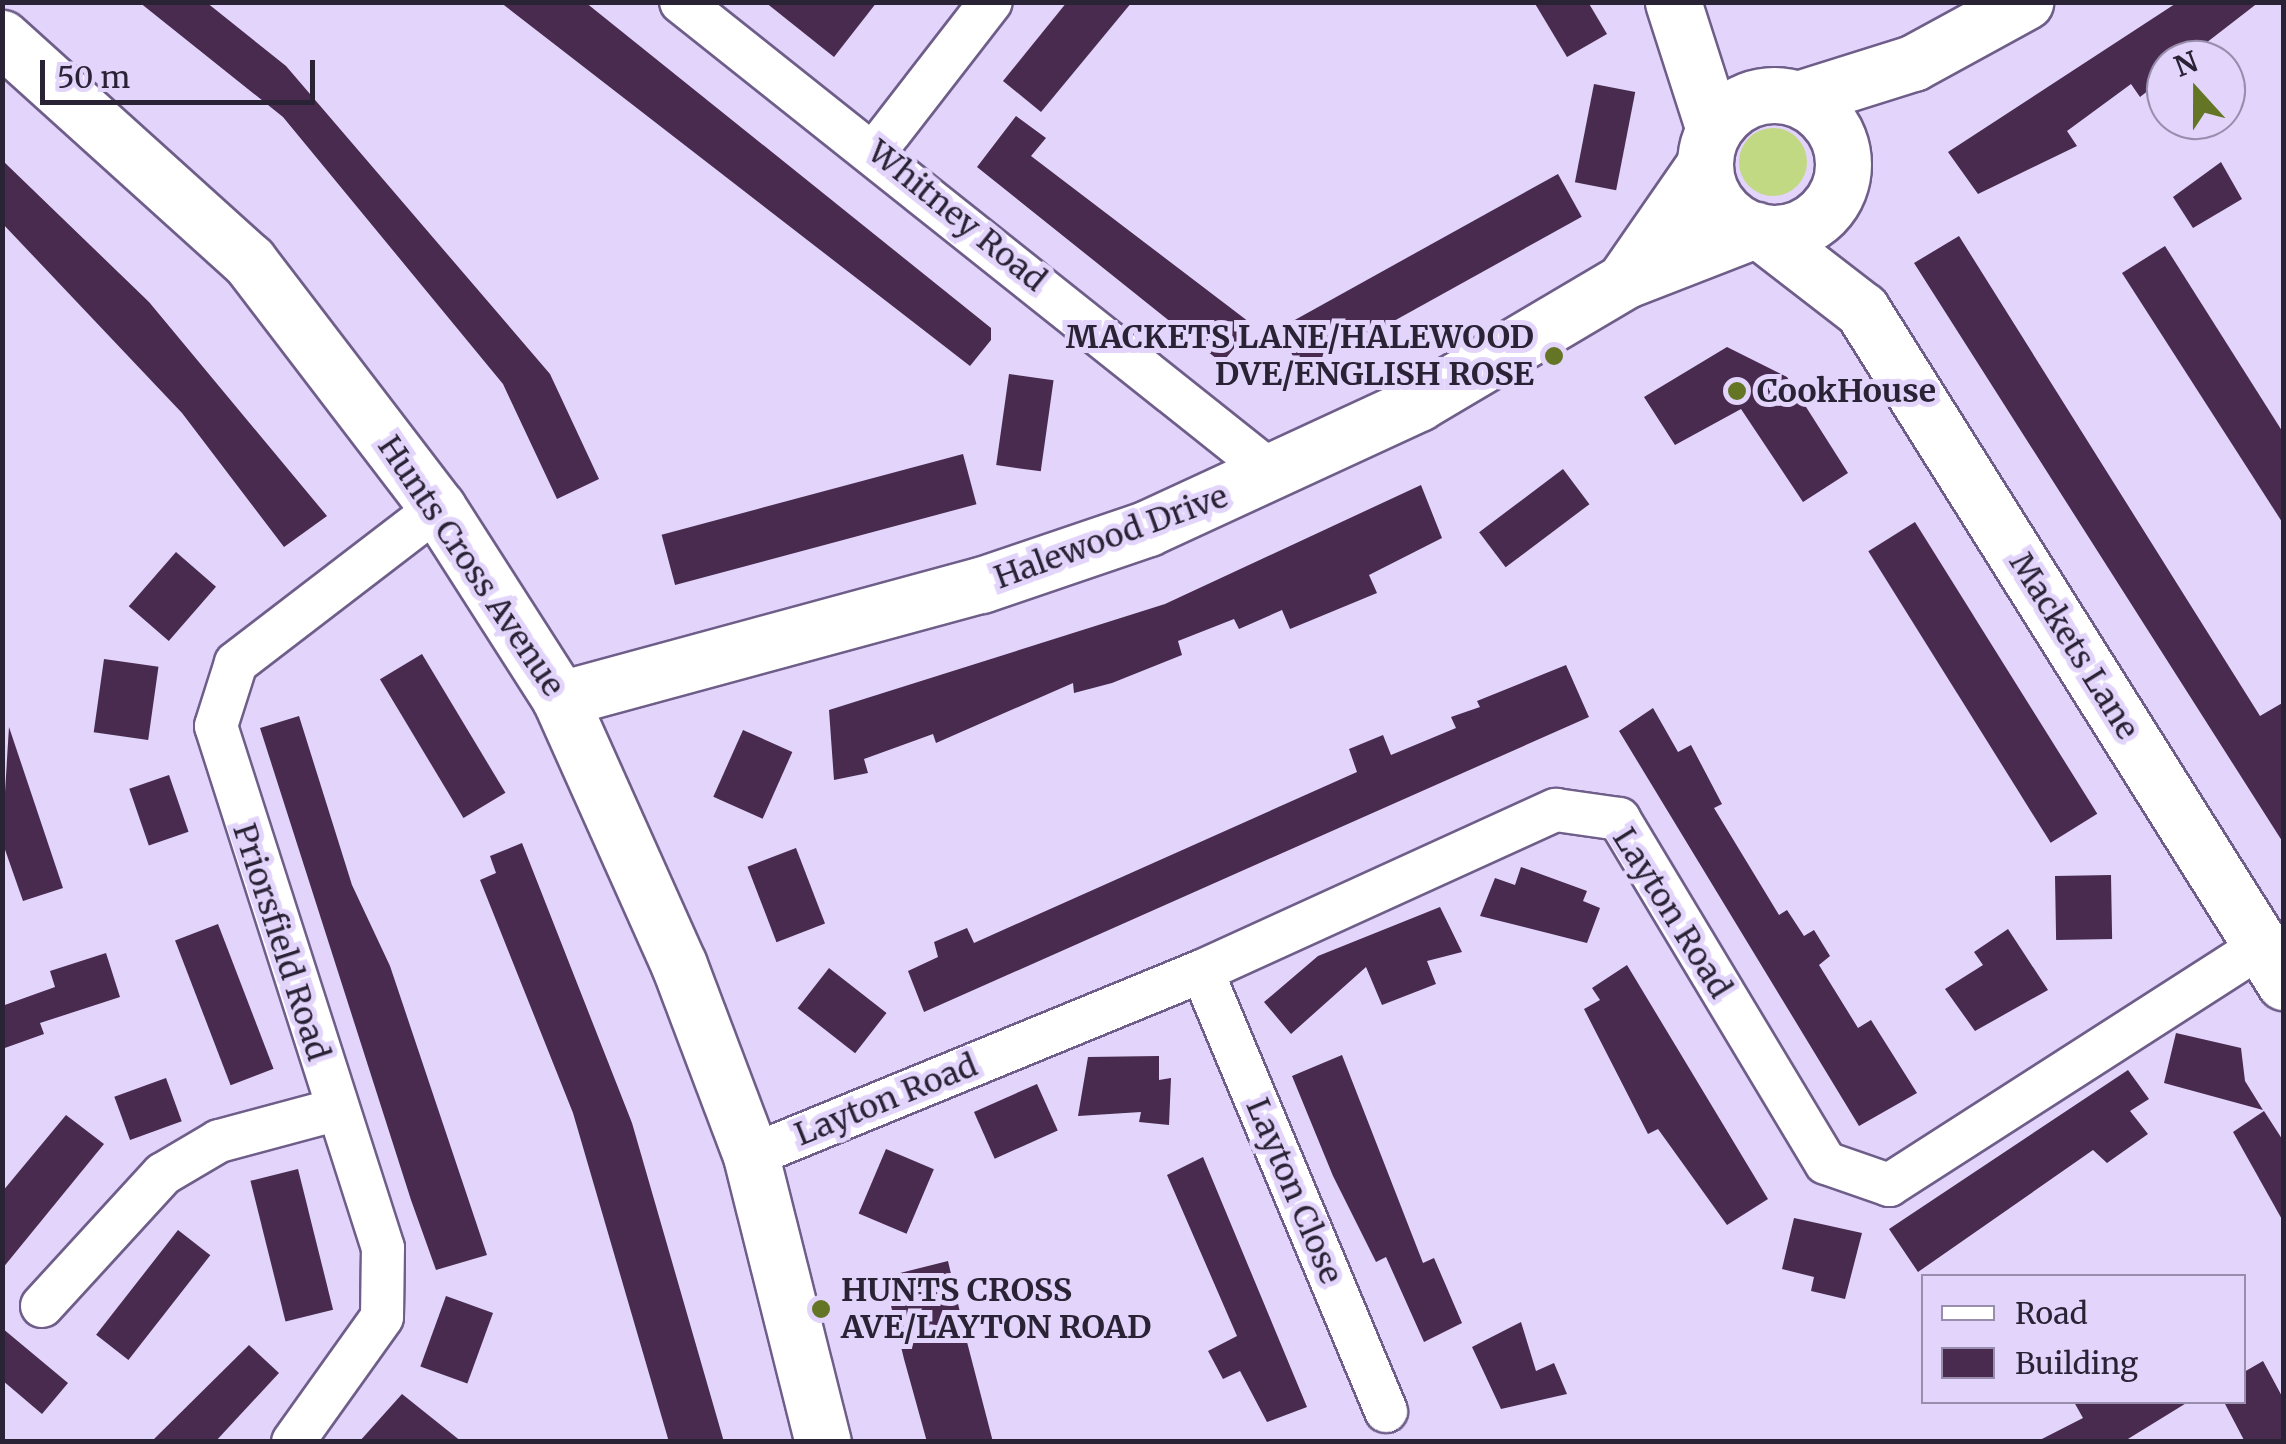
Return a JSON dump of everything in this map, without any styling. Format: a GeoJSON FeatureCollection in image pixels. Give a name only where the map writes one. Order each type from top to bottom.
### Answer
{"type":"FeatureCollection","features":[{"type":"Feature","properties":{"kind":"street","name":"Whitney Road"},"geometry":{"type":"LineString","coordinates":[[680,2],[876,150],[1274,474]]}},
{"type":"Feature","properties":{"kind":"street"},"geometry":{"type":"LineString","coordinates":[[876,150],[991,2]]}},
{"type":"Feature","properties":{"kind":"street"},"geometry":{"type":"LineString","coordinates":[[1709,147],[1740,104],[1787,97],[1913,63],[2025,2]]}},
{"type":"Feature","properties":{"kind":"street"},"geometry":{"type":"LineString","coordinates":[[1676,8],[1719,205],[1758,231],[1806,226],[1913,63]]}},
{"type":"Feature","properties":{"kind":"street"},"geometry":{"type":"LineString","coordinates":[[1676,8],[1787,97],[1833,127],[1840,171]]}},
{"type":"Feature","properties":{"kind":"street","name":"Hunts Cross Avenue"},"geometry":{"type":"LineString","coordinates":[[2,38],[249,262],[438,508],[560,699],[680,965],[751,1156],[823,1442]]}},
{"type":"Feature","properties":{"kind":"street","name":"Halewood Drive"},"geometry":{"type":"LineString","coordinates":[[1624,281],[1709,147]]}},
{"type":"Feature","properties":{"kind":"street","name":"Mackets Lane"},"geometry":{"type":"LineString","coordinates":[[1840,171],[1862,310]]}},
{"type":"Feature","properties":{"kind":"street","name":"Halewood Drive"},"geometry":{"type":"LineString","coordinates":[[560,699],[981,585],[1274,474],[1624,281],[1758,231]]}},
{"type":"Feature","properties":{"kind":"street","name":"Mackets Lane"},"geometry":{"type":"LineString","coordinates":[[1758,231],[1862,310],[2274,964]]}},
{"type":"Feature","properties":{"kind":"street","name":"Priorsfield Road"},"geometry":{"type":"LineString","coordinates":[[293,1442],[382,1317],[383,1248],[335,1110],[216,726],[236,663],[438,508]]}},
{"type":"Feature","properties":{"kind":"street","name":"Layton Road"},"geometry":{"type":"LineString","coordinates":[[751,1156],[1202,970],[1556,810],[1618,819],[1826,1163],[1889,1185],[2274,964]]}},
{"type":"Feature","properties":{"kind":"street","name":"Layton Close"},"geometry":{"type":"LineString","coordinates":[[1202,970],[1386,1411]]}},
{"type":"Feature","properties":{"kind":"street"},"geometry":{"type":"LineString","coordinates":[[42,1306],[164,1174],[219,1141],[335,1110]]}},
{"type":"Feature","properties":{"kind":"green space"},"geometry":{"type":"Polygon","coordinates":[[[1773,128],[1797,138],[1807,162],[1797,186],[1773,196],[1749,186],[1739,162],[1749,138],[1773,128]]]}},
{"type":"Feature","properties":{"kind":"building"},"geometry":{"type":"Polygon","coordinates":[[[139,2],[206,2],[286,66],[550,374],[599,479],[557,499],[503,384],[283,117],[139,2]]]}},
{"type":"Feature","properties":{"kind":"building"},"geometry":{"type":"Polygon","coordinates":[[[500,2],[585,2],[991,328],[991,340],[970,366],[500,2]]]}},
{"type":"Feature","properties":{"kind":"building"},"geometry":{"type":"Polygon","coordinates":[[[765,2],[877,2],[834,57],[765,2]]]}},
{"type":"Feature","properties":{"kind":"building"},"geometry":{"type":"Polygon","coordinates":[[[1067,2],[1132,2],[1041,112],[1003,81],[1067,2]]]}},
{"type":"Feature","properties":{"kind":"building"},"geometry":{"type":"Polygon","coordinates":[[[1534,2],[1588,2],[1607,34],[1567,57],[1534,2]]]}},
{"type":"Feature","properties":{"kind":"building"},"geometry":{"type":"Polygon","coordinates":[[[2178,2],[2259,2],[2210,40],[2146,40],[2146,92],[2140,97],[2131,84],[2067,131],[2077,146],[1978,194],[1948,152],[2178,2]]]}},
{"type":"Feature","properties":{"kind":"building"},"geometry":{"type":"Polygon","coordinates":[[[1594,84],[1635,92],[1616,190],[1575,182],[1594,84]]]}},
{"type":"Feature","properties":{"kind":"building"},"geometry":{"type":"Polygon","coordinates":[[[1016,116],[1046,138],[1031,156],[1253,325],[1222,363],[977,167],[1016,116]]]}},
{"type":"Feature","properties":{"kind":"building"},"geometry":{"type":"Polygon","coordinates":[[[2,160],[149,302],[327,516],[284,547],[182,413],[2,223],[2,160]]]}},
{"type":"Feature","properties":{"kind":"building"},"geometry":{"type":"Polygon","coordinates":[[[2221,162],[2242,199],[2193,228],[2173,197],[2221,162]]]}},
{"type":"Feature","properties":{"kind":"building"},"geometry":{"type":"Polygon","coordinates":[[[1558,174],[1582,217],[1302,372],[1278,329],[1558,174]]]}},
{"type":"Feature","properties":{"kind":"building"},"geometry":{"type":"Polygon","coordinates":[[[1959,236],[2260,716],[2284,702],[2284,844],[1914,263],[1959,236]]]}},
{"type":"Feature","properties":{"kind":"building"},"geometry":{"type":"Polygon","coordinates":[[[2165,246],[2284,434],[2284,525],[2122,273],[2165,246]]]}},
{"type":"Feature","properties":{"kind":"building"},"geometry":{"type":"Polygon","coordinates":[[[1727,347],[1787,377],[1848,473],[1803,502],[1741,409],[1675,445],[1644,397],[1727,347]]]}},
{"type":"Feature","properties":{"kind":"building"},"geometry":{"type":"Polygon","coordinates":[[[1009,374],[1054,380],[1041,471],[996,465],[1009,374]]]}},
{"type":"Feature","properties":{"kind":"building"},"geometry":{"type":"Polygon","coordinates":[[[963,454],[976,504],[675,585],[662,535],[963,454]]]}},
{"type":"Feature","properties":{"kind":"building"},"geometry":{"type":"Polygon","coordinates":[[[1563,469],[1589,504],[1506,567],[1479,532],[1563,469]]]}},
{"type":"Feature","properties":{"kind":"building"},"geometry":{"type":"Polygon","coordinates":[[[1421,485],[1442,538],[1369,575],[1377,593],[1290,629],[1282,610],[1239,629],[1234,619],[1178,641],[1182,655],[1112,683],[1074,693],[1073,683],[936,743],[933,734],[864,759],[868,773],[834,780],[829,710],[1165,604],[1421,485]]]}},
{"type":"Feature","properties":{"kind":"building"},"geometry":{"type":"Polygon","coordinates":[[[1915,522],[2097,814],[2051,843],[1868,551],[1915,522]]]}},
{"type":"Feature","properties":{"kind":"building"},"geometry":{"type":"Polygon","coordinates":[[[176,552],[216,587],[169,641],[129,606],[176,552]]]}},
{"type":"Feature","properties":{"kind":"building"},"geometry":{"type":"Polygon","coordinates":[[[422,654],[505,793],[463,818],[380,679],[422,654]]]}},
{"type":"Feature","properties":{"kind":"building"},"geometry":{"type":"Polygon","coordinates":[[[104,659],[158,667],[148,740],[94,732],[104,659]]]}},
{"type":"Feature","properties":{"kind":"building"},"geometry":{"type":"Polygon","coordinates":[[[1566,665],[1589,717],[924,1012],[908,971],[938,957],[934,942],[967,928],[974,943],[1357,772],[1349,749],[1383,735],[1391,755],[1456,728],[1451,717],[1480,707],[1477,701],[1566,665]]]}},
{"type":"Feature","properties":{"kind":"building"},"geometry":{"type":"Polygon","coordinates":[[[1653,708],[1678,752],[1691,745],[1722,804],[1714,808],[1779,915],[1787,910],[1804,936],[1814,930],[1830,956],[1819,965],[1858,1028],[1871,1020],[1917,1093],[1859,1126],[1619,731],[1653,708]]]}},
{"type":"Feature","properties":{"kind":"building"},"geometry":{"type":"Polygon","coordinates":[[[299,716],[352,885],[390,966],[487,1255],[436,1270],[411,1200],[260,728],[299,716]]]}},
{"type":"Feature","properties":{"kind":"building"},"geometry":{"type":"Polygon","coordinates":[[[9,727],[63,888],[23,901],[2,841],[9,727]]]}},
{"type":"Feature","properties":{"kind":"building"},"geometry":{"type":"Polygon","coordinates":[[[743,730],[792,752],[763,819],[713,797],[743,730]]]}},
{"type":"Feature","properties":{"kind":"building"},"geometry":{"type":"Polygon","coordinates":[[[169,775],[189,832],[149,845],[129,789],[169,775]]]}},
{"type":"Feature","properties":{"kind":"building"},"geometry":{"type":"Polygon","coordinates":[[[522,843],[632,1123],[724,1442],[669,1442],[573,1113],[480,880],[496,873],[490,856],[522,843]]]}},
{"type":"Feature","properties":{"kind":"building"},"geometry":{"type":"Polygon","coordinates":[[[796,848],[825,924],[776,942],[747,867],[796,848]]]}},
{"type":"Feature","properties":{"kind":"building"},"geometry":{"type":"Polygon","coordinates":[[[1521,867],[1587,891],[1583,901],[1600,908],[1587,943],[1480,916],[1495,878],[1515,885],[1521,867]]]}},
{"type":"Feature","properties":{"kind":"building"},"geometry":{"type":"Polygon","coordinates":[[[2111,875],[2112,939],[2056,940],[2055,876],[2111,875]]]}},
{"type":"Feature","properties":{"kind":"building"},"geometry":{"type":"Polygon","coordinates":[[[1440,907],[1462,952],[1427,961],[1436,984],[1382,1005],[1366,967],[1291,1034],[1264,1002],[1318,956],[1440,907]]]}},
{"type":"Feature","properties":{"kind":"building"},"geometry":{"type":"Polygon","coordinates":[[[218,924],[274,1069],[231,1085],[175,940],[218,924]]]}},
{"type":"Feature","properties":{"kind":"building"},"geometry":{"type":"Polygon","coordinates":[[[2008,929],[2048,990],[1975,1031],[1945,989],[1983,965],[1974,952],[2008,929]]]}},
{"type":"Feature","properties":{"kind":"building"},"geometry":{"type":"Polygon","coordinates":[[[106,953],[120,997],[40,1023],[44,1034],[2,1049],[2,1006],[55,987],[50,971],[106,953]]]}},
{"type":"Feature","properties":{"kind":"building"},"geometry":{"type":"Polygon","coordinates":[[[1627,965],[1768,1199],[1727,1225],[1658,1129],[1648,1134],[1584,1009],[1600,1000],[1592,988],[1627,965]]]}},
{"type":"Feature","properties":{"kind":"building"},"geometry":{"type":"Polygon","coordinates":[[[829,968],[887,1013],[855,1053],[798,1008],[829,968]]]}},
{"type":"Feature","properties":{"kind":"building"},"geometry":{"type":"Polygon","coordinates":[[[2176,1033],[2241,1048],[2245,1081],[2263,1110],[2164,1083],[2176,1033]]]}},
{"type":"Feature","properties":{"kind":"building"},"geometry":{"type":"Polygon","coordinates":[[[1342,1055],[1423,1263],[1434,1258],[1462,1323],[1424,1342],[1386,1257],[1376,1262],[1333,1176],[1292,1076],[1342,1055]]]}},
{"type":"Feature","properties":{"kind":"building"},"geometry":{"type":"Polygon","coordinates":[[[1159,1056],[1159,1080],[1171,1078],[1169,1125],[1139,1122],[1141,1112],[1078,1116],[1088,1057],[1159,1056]]]}},
{"type":"Feature","properties":{"kind":"building"},"geometry":{"type":"Polygon","coordinates":[[[2128,1070],[2149,1099],[2130,1111],[2148,1134],[2107,1163],[2093,1150],[1918,1272],[1889,1229],[2128,1070]]]}},
{"type":"Feature","properties":{"kind":"building"},"geometry":{"type":"Polygon","coordinates":[[[166,1078],[182,1121],[130,1140],[114,1097],[166,1078]]]}},
{"type":"Feature","properties":{"kind":"building"},"geometry":{"type":"Polygon","coordinates":[[[1037,1084],[1058,1131],[995,1159],[974,1112],[1037,1084]]]}},
{"type":"Feature","properties":{"kind":"building"},"geometry":{"type":"Polygon","coordinates":[[[2264,1111],[2284,1142],[2284,1223],[2233,1132],[2264,1111]]]}},
{"type":"Feature","properties":{"kind":"building"},"geometry":{"type":"Polygon","coordinates":[[[66,1115],[104,1144],[2,1269],[2,1192],[66,1115]]]}},
{"type":"Feature","properties":{"kind":"building"},"geometry":{"type":"Polygon","coordinates":[[[886,1149],[934,1169],[907,1234],[859,1213],[886,1149]]]}},
{"type":"Feature","properties":{"kind":"building"},"geometry":{"type":"Polygon","coordinates":[[[1203,1157],[1307,1407],[1267,1422],[1240,1371],[1223,1379],[1208,1351],[1237,1336],[1167,1175],[1203,1157]]]}},
{"type":"Feature","properties":{"kind":"building"},"geometry":{"type":"Polygon","coordinates":[[[298,1169],[333,1310],[286,1322],[250,1181],[298,1169]]]}},
{"type":"Feature","properties":{"kind":"building"},"geometry":{"type":"Polygon","coordinates":[[[1794,1218],[1862,1233],[1845,1299],[1811,1291],[1814,1277],[1782,1269],[1794,1218]]]}},
{"type":"Feature","properties":{"kind":"building"},"geometry":{"type":"Polygon","coordinates":[[[178,1230],[210,1255],[128,1360],[96,1335],[178,1230]]]}},
{"type":"Feature","properties":{"kind":"building"},"geometry":{"type":"Polygon","coordinates":[[[948,1261],[993,1442],[927,1442],[904,1359],[884,1277],[948,1261]]]}},
{"type":"Feature","properties":{"kind":"building"},"geometry":{"type":"Polygon","coordinates":[[[446,1296],[493,1313],[467,1384],[420,1366],[446,1296]]]}},
{"type":"Feature","properties":{"kind":"building"},"geometry":{"type":"Polygon","coordinates":[[[1521,1322],[1536,1371],[1554,1363],[1567,1394],[1501,1409],[1472,1347],[1521,1322]]]}},
{"type":"Feature","properties":{"kind":"building"},"geometry":{"type":"Polygon","coordinates":[[[2,1328],[68,1383],[42,1414],[2,1380],[2,1328]]]}},
{"type":"Feature","properties":{"kind":"building"},"geometry":{"type":"Polygon","coordinates":[[[249,1345],[279,1373],[215,1442],[151,1442],[249,1345]]]}},
{"type":"Feature","properties":{"kind":"building"},"geometry":{"type":"Polygon","coordinates":[[[2263,1361],[2284,1400],[2284,1442],[2245,1442],[2225,1404],[2246,1404],[2246,1371],[2263,1361]]]}},
{"type":"Feature","properties":{"kind":"building"},"geometry":{"type":"Polygon","coordinates":[[[402,1394],[462,1442],[359,1442],[402,1394]]]}},
{"type":"Feature","properties":{"kind":"building"},"geometry":{"type":"Polygon","coordinates":[[[2075,1404],[2185,1404],[2123,1442],[2036,1442],[2083,1418],[2075,1404]]]}},
{"type":"Feature","properties":{"kind":"place","name":"MACKETS LANE/HALEWOOD DVE/ENGLISH ROSE"},"geometry":{"type":"Point","coordinates":[1554,356]}},
{"type":"Feature","properties":{"kind":"place","name":"CookHouse"},"geometry":{"type":"Point","coordinates":[1737,391]}},
{"type":"Feature","properties":{"kind":"place","name":"HUNTS CROSS AVE/LAYTON ROAD"},"geometry":{"type":"Point","coordinates":[821,1309]}}]}
